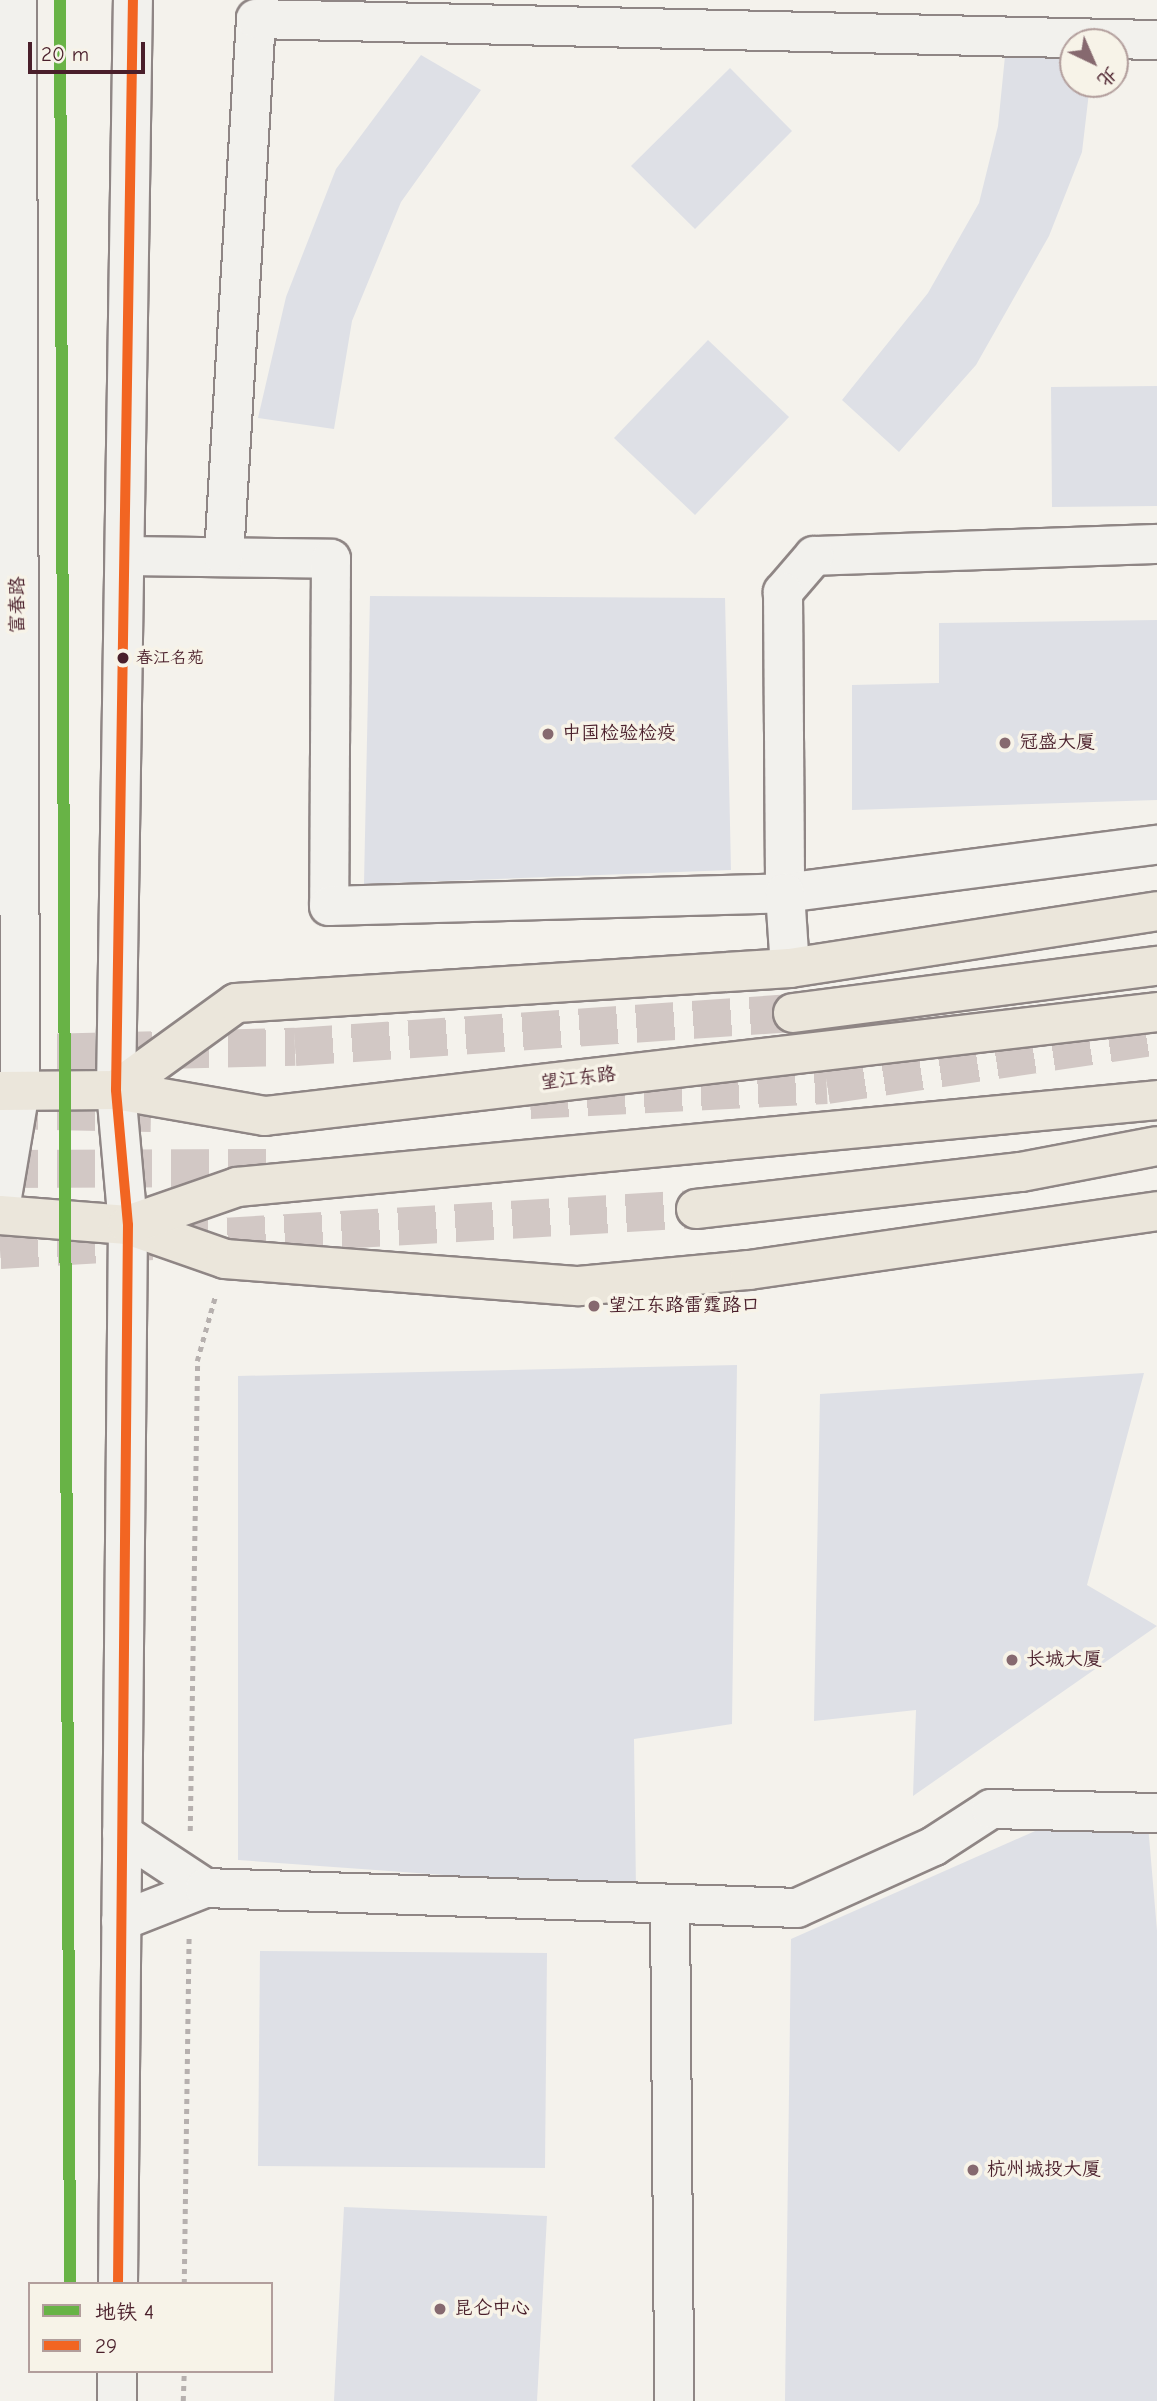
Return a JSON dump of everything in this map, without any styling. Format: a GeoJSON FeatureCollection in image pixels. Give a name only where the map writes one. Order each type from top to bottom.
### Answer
{"type":"FeatureCollection","features":[{"type":"Feature","properties":{"kind":"main road"},"geometry":{"type":"LineString","coordinates":[[116,1090],[236,1003],[790,968],[1157,911]]}},
{"type":"Feature","properties":{"kind":"main road"},"geometry":{"type":"LineString","coordinates":[[793,1013],[1157,966]]}},
{"type":"Feature","properties":{"kind":"main road","name":"望江东路"},"geometry":{"type":"LineString","coordinates":[[10,1091],[116,1090],[265,1116],[1157,1012]]}},
{"type":"Feature","properties":{"kind":"main road"},"geometry":{"type":"LineString","coordinates":[[128,1224],[237,1187],[1157,1100]]}},
{"type":"Feature","properties":{"kind":"main road"},"geometry":{"type":"LineString","coordinates":[[696,1209],[1021,1172],[1157,1146]]}},
{"type":"Feature","properties":{"kind":"main road"},"geometry":{"type":"LineString","coordinates":[[0,1215],[128,1224],[225,1259],[579,1286],[750,1270],[1157,1211]]}},
{"type":"Feature","properties":{"kind":"street","name":"富春路"},"geometry":{"type":"LineString","coordinates":[[0,1209],[10,1091],[17,0]]}},
{"type":"Feature","properties":{"kind":"street"},"geometry":{"type":"LineString","coordinates":[[118,2282],[128,1224],[116,1090],[127,556],[133,0]]}},
{"type":"Feature","properties":{"kind":"street"},"geometry":{"type":"LineString","coordinates":[[588,0],[626,27]]}},
{"type":"Feature","properties":{"kind":"street"},"geometry":{"type":"LineString","coordinates":[[224,556],[256,19],[1157,40]]}},
{"type":"Feature","properties":{"kind":"street"},"geometry":{"type":"LineString","coordinates":[[790,968],[785,893],[783,592],[814,556],[1157,544]]}},
{"type":"Feature","properties":{"kind":"street"},"geometry":{"type":"LineString","coordinates":[[127,556],[331,559],[329,906],[785,893],[1157,845]]}},
{"type":"Feature","properties":{"kind":"street"},"geometry":{"type":"LineString","coordinates":[[121,1921],[205,1888],[670,1907],[797,1908],[934,1846],[991,1809],[1157,1813]]}},
{"type":"Feature","properties":{"kind":"street"},"geometry":{"type":"LineString","coordinates":[[122,1833],[205,1888]]}},
{"type":"Feature","properties":{"kind":"street"},"geometry":{"type":"LineString","coordinates":[[670,1907],[674,2401]]}},
{"type":"Feature","properties":{"kind":"street"},"geometry":{"type":"LineString","coordinates":[[117,2373],[117,2401]]}},
{"type":"Feature","properties":{"kind":"path"},"geometry":{"type":"LineString","coordinates":[[190,1843],[197,1361],[225,1259]]}},
{"type":"Feature","properties":{"kind":"path"},"geometry":{"type":"LineString","coordinates":[[184,2282],[189,1926]]}},
{"type":"Feature","properties":{"kind":"path"},"geometry":{"type":"LineString","coordinates":[[183,2401],[184,2373]]}},
{"type":"Feature","properties":{"kind":"building"},"geometry":{"type":"Polygon","coordinates":[[[1006,46],[1059,51],[1059,98],[1088,98],[1082,152],[1049,236],[976,365],[899,452],[842,400],[928,293],[979,203],[998,126],[1006,46]]]}},
{"type":"Feature","properties":{"kind":"building"},"geometry":{"type":"Polygon","coordinates":[[[421,55],[481,90],[401,202],[352,321],[334,429],[258,418],[286,297],[336,169],[421,55]]]}},
{"type":"Feature","properties":{"kind":"building"},"geometry":{"type":"Polygon","coordinates":[[[730,68],[792,131],[695,229],[631,166],[730,68]]]}},
{"type":"Feature","properties":{"kind":"building"},"geometry":{"type":"Polygon","coordinates":[[[708,340],[789,417],[695,515],[614,438],[708,340]]]}},
{"type":"Feature","properties":{"kind":"building"},"geometry":{"type":"Polygon","coordinates":[[[1157,386],[1157,506],[1052,507],[1051,387],[1157,386]]]}},
{"type":"Feature","properties":{"kind":"building","name":"中国检验检疫"},"geometry":{"type":"Polygon","coordinates":[[[370,596],[725,598],[731,870],[364,884],[370,596]]]}},
{"type":"Feature","properties":{"kind":"building","name":"冠盛大厦"},"geometry":{"type":"Polygon","coordinates":[[[1157,620],[1157,800],[852,810],[852,685],[939,683],[939,623],[1157,620]]]}},
{"type":"Feature","properties":{"kind":"building"},"geometry":{"type":"Polygon","coordinates":[[[737,1365],[732,1724],[634,1739],[636,1889],[238,1860],[238,1376],[737,1365]]]}},
{"type":"Feature","properties":{"kind":"building"},"geometry":{"type":"Polygon","coordinates":[[[1144,1373],[1087,1585],[1157,1626],[913,1796],[916,1710],[814,1721],[820,1394],[1144,1373]]]}},
{"type":"Feature","properties":{"kind":"building","name":"杭州城投大厦"},"geometry":{"type":"Polygon","coordinates":[[[1147,1813],[1157,1931],[1157,2401],[785,2401],[791,1939],[1060,1820],[1147,1813]]]}},
{"type":"Feature","properties":{"kind":"building"},"geometry":{"type":"Polygon","coordinates":[[[260,1951],[547,1953],[545,2168],[258,2166],[260,1951]]]}},
{"type":"Feature","properties":{"kind":"building","name":"昆仑中心"},"geometry":{"type":"Polygon","coordinates":[[[344,2207],[547,2216],[537,2401],[334,2401],[344,2207]]]}},
{"type":"Feature","properties":{"kind":"tunnel"},"geometry":{"type":"LineString","coordinates":[[0,1054],[295,1047],[793,1013]]}},
{"type":"Feature","properties":{"kind":"tunnel"},"geometry":{"type":"LineString","coordinates":[[530,1100],[827,1085],[1157,1036]]}},
{"type":"Feature","properties":{"kind":"tunnel"},"geometry":{"type":"LineString","coordinates":[[0,1110],[151,1113]]}},
{"type":"Feature","properties":{"kind":"tunnel"},"geometry":{"type":"LineString","coordinates":[[0,1169],[281,1168]]}},
{"type":"Feature","properties":{"kind":"tunnel"},"geometry":{"type":"LineString","coordinates":[[0,1250],[696,1209]]}},
{"type":"Feature","properties":{"kind":"metro line","name":"4"},"geometry":{"type":"LineString","coordinates":[[60,0],[70,2282]]}},
{"type":"Feature","properties":{"kind":"transit line","name":"29"},"geometry":{"type":"LineString","coordinates":[[118,2282],[128,1225],[116,1090],[133,0]]}},
{"type":"Feature","properties":{"kind":"place","name":"春江名苑"},"geometry":{"type":"Point","coordinates":[123,658]}},
{"type":"Feature","properties":{"kind":"place","name":"中国检验检疫"},"geometry":{"type":"Point","coordinates":[548,734]}},
{"type":"Feature","properties":{"kind":"place","name":"冠盛大厦"},"geometry":{"type":"Point","coordinates":[1005,743]}},
{"type":"Feature","properties":{"kind":"place","name":"望江东路雷霆路口"},"geometry":{"type":"Point","coordinates":[594,1306]}},
{"type":"Feature","properties":{"kind":"place","name":"长城大厦"},"geometry":{"type":"Point","coordinates":[1012,1660]}},
{"type":"Feature","properties":{"kind":"place","name":"杭州城投大厦"},"geometry":{"type":"Point","coordinates":[973,2170]}},
{"type":"Feature","properties":{"kind":"place","name":"昆仑中心"},"geometry":{"type":"Point","coordinates":[440,2309]}}]}
